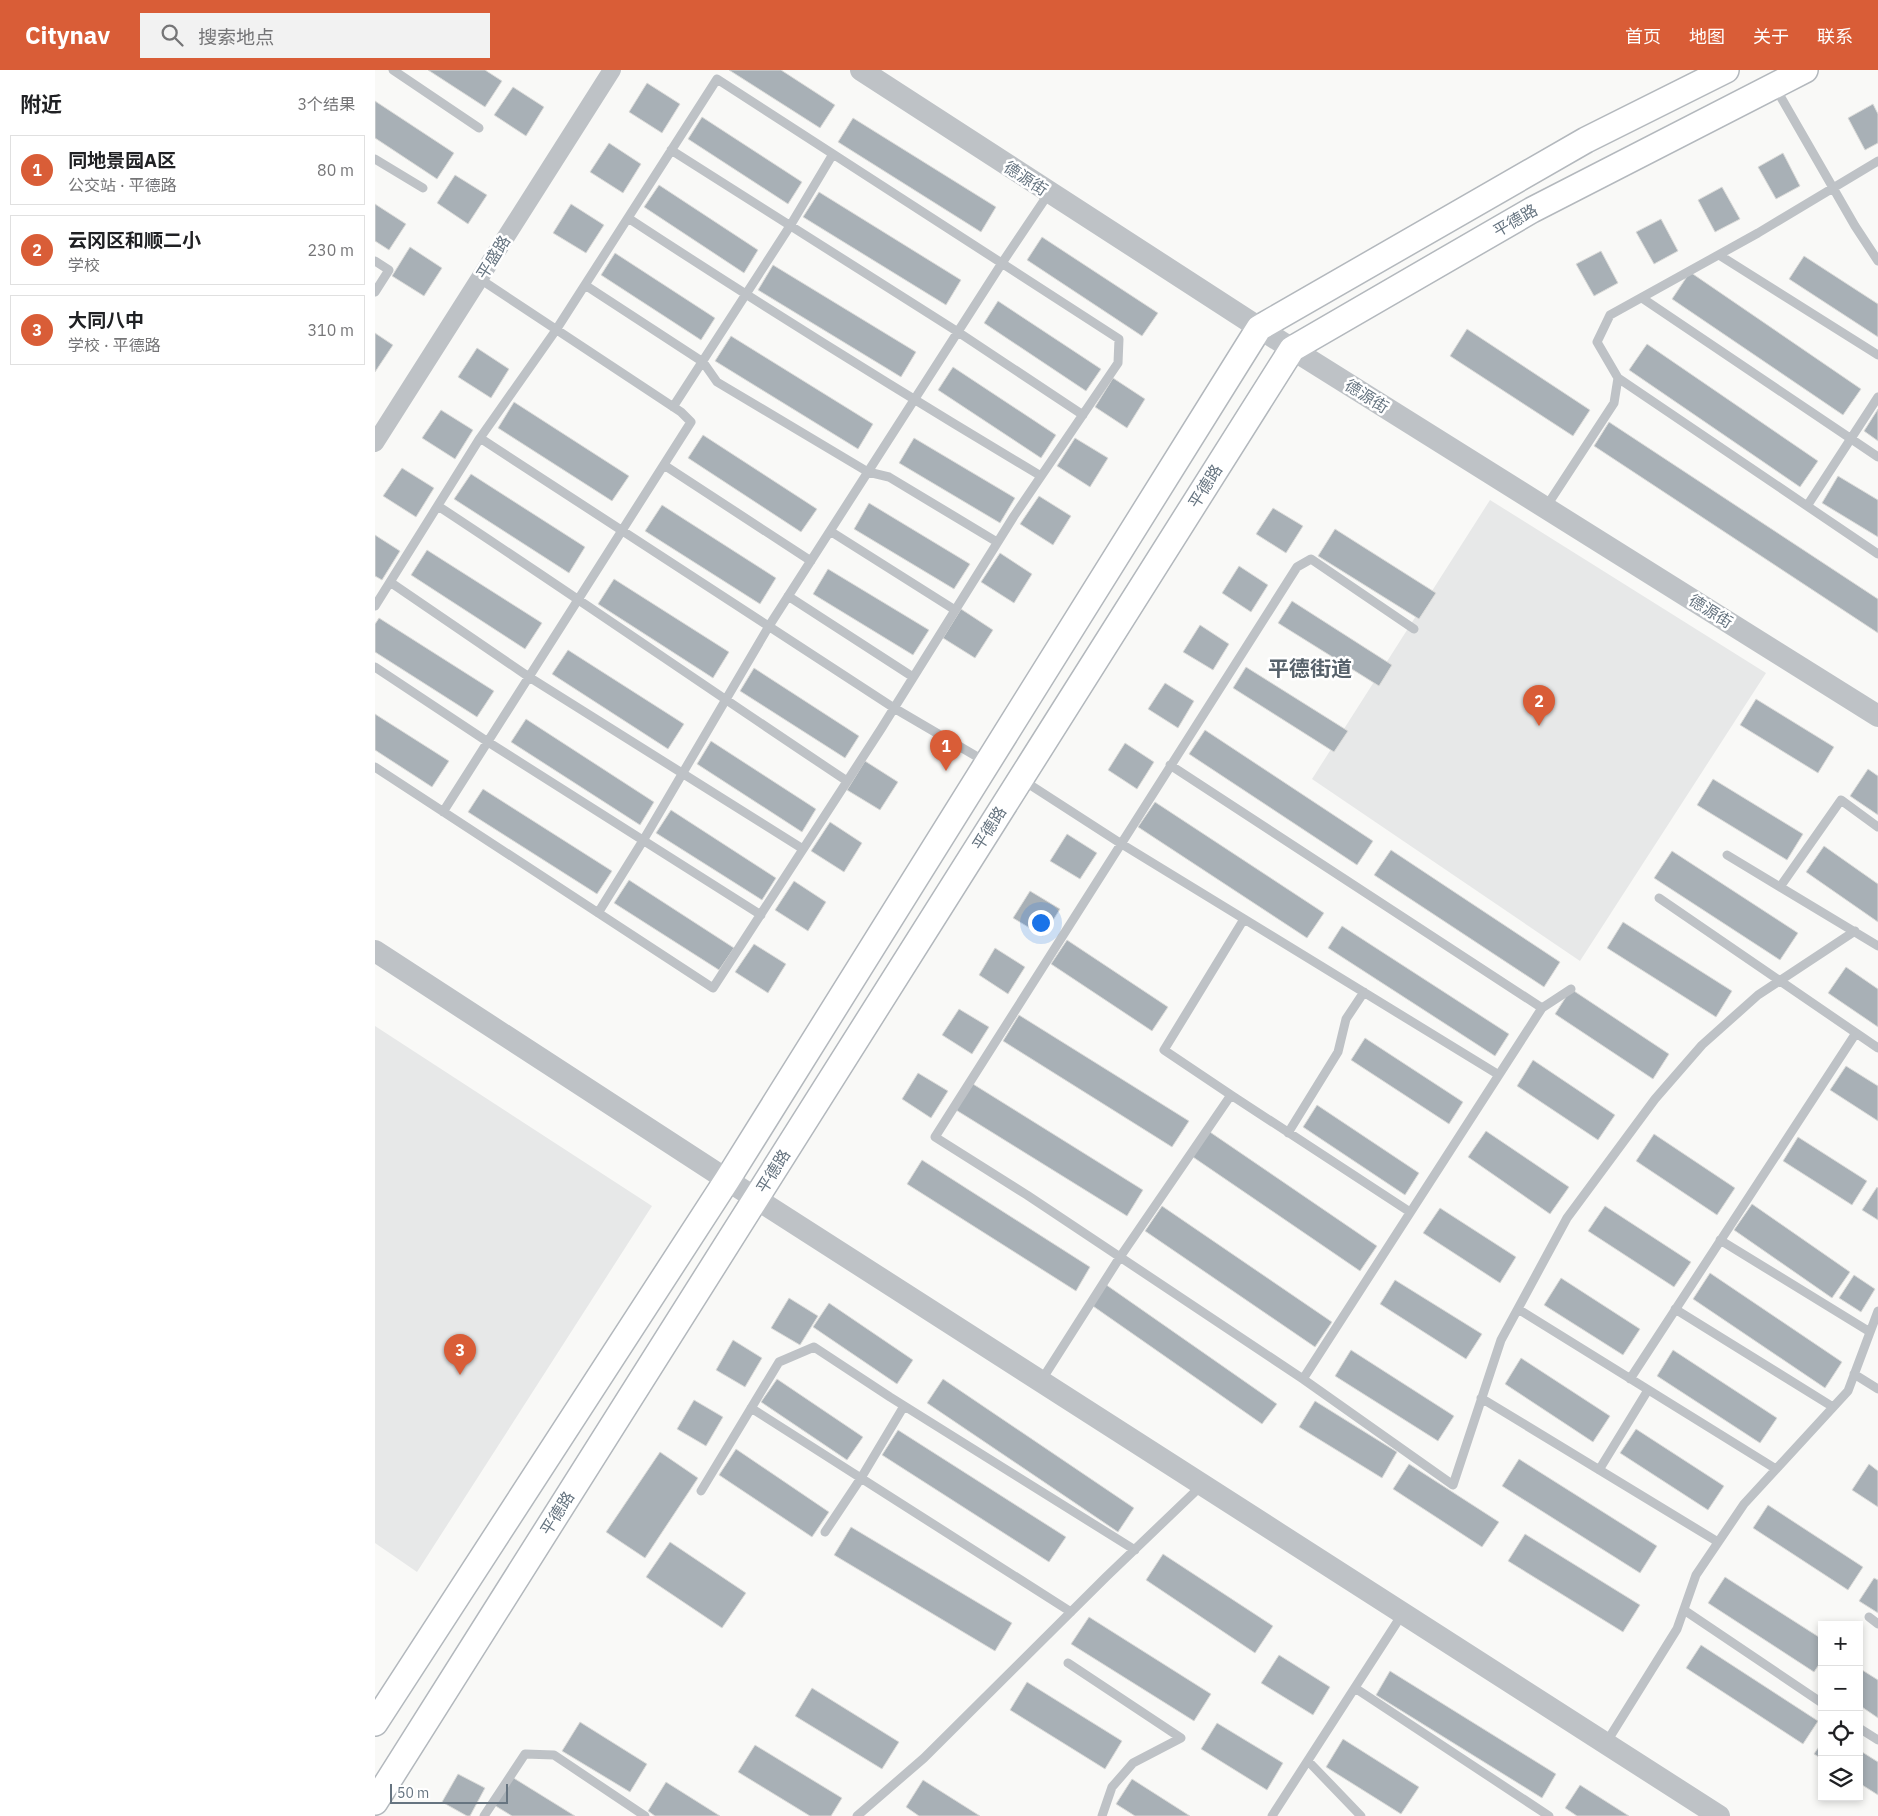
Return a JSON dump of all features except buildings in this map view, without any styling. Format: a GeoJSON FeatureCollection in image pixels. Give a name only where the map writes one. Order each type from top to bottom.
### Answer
{"type":"FeatureCollection","features":[{"type":"Feature","properties":{"kind":"main road","name":"平德路"},"geometry":{"type":"LineString","coordinates":[[375,1723],[727,1180],[986,762],[1259,328],[1586,140],[1726,70]]}},
{"type":"Feature","properties":{"kind":"main road","name":"平德路"},"geometry":{"type":"LineString","coordinates":[[375,1802],[1292,349],[1532,210],[1805,70]]}},
{"type":"Feature","properties":{"kind":"street","name":"平盛路"},"geometry":{"type":"LineString","coordinates":[[375,443],[612,70]]}},
{"type":"Feature","properties":{"kind":"street","name":"德源街"},"geometry":{"type":"LineString","coordinates":[[861,70],[1292,349],[1878,716]]}},
{"type":"Feature","properties":{"kind":"street"},"geometry":{"type":"LineString","coordinates":[[375,951],[727,1180],[1719,1816]]}},
{"type":"Feature","properties":{"kind":"lane"},"geometry":{"type":"LineString","coordinates":[[393,70],[479,128]]}},
{"type":"Feature","properties":{"kind":"lane"},"geometry":{"type":"LineString","coordinates":[[375,606],[480,438],[556,330],[717,79],[1119,339],[1118,364],[997,542],[894,708],[713,988],[375,767]]}},
{"type":"Feature","properties":{"kind":"lane"},"geometry":{"type":"LineString","coordinates":[[1775,86],[1855,226],[1878,261]]}},
{"type":"Feature","properties":{"kind":"lane"},"geometry":{"type":"LineString","coordinates":[[671,150],[958,332],[1083,415]]}},
{"type":"Feature","properties":{"kind":"lane"},"geometry":{"type":"LineString","coordinates":[[673,407],[791,226],[833,154]]}},
{"type":"Feature","properties":{"kind":"lane"},"geometry":{"type":"LineString","coordinates":[[375,159],[423,188]]}},
{"type":"Feature","properties":{"kind":"lane"},"geometry":{"type":"LineString","coordinates":[[1878,161],[1610,315],[1597,342],[1618,378],[1878,554]]}},
{"type":"Feature","properties":{"kind":"lane"},"geometry":{"type":"LineString","coordinates":[[598,913],[644,839],[769,626],[1049,193]]}},
{"type":"Feature","properties":{"kind":"lane"},"geometry":{"type":"LineString","coordinates":[[628,218],[746,295],[914,400],[1041,476]]}},
{"type":"Feature","properties":{"kind":"lane"},"geometry":{"type":"LineString","coordinates":[[1719,254],[1878,354]]}},
{"type":"Feature","properties":{"kind":"lane"},"geometry":{"type":"LineString","coordinates":[[375,261],[389,270],[375,292]]}},
{"type":"Feature","properties":{"kind":"lane"},"geometry":{"type":"LineString","coordinates":[[443,812],[691,422],[673,407],[479,278]]}},
{"type":"Feature","properties":{"kind":"lane"},"geometry":{"type":"LineString","coordinates":[[585,285],[703,362],[717,382],[868,472],[889,477],[997,542]]}},
{"type":"Feature","properties":{"kind":"lane"},"geometry":{"type":"LineString","coordinates":[[1642,298],[1850,440],[1878,457]]}},
{"type":"Feature","properties":{"kind":"lane"},"geometry":{"type":"LineString","coordinates":[[1545,508],[1613,403],[1618,378]]}},
{"type":"Feature","properties":{"kind":"lane"},"geometry":{"type":"LineString","coordinates":[[1807,506],[1878,397]]}},
{"type":"Feature","properties":{"kind":"lane"},"geometry":{"type":"LineString","coordinates":[[480,438],[894,708],[986,762]]}},
{"type":"Feature","properties":{"kind":"lane"},"geometry":{"type":"LineString","coordinates":[[664,465],[811,561]]}},
{"type":"Feature","properties":{"kind":"lane"},"geometry":{"type":"LineString","coordinates":[[438,506],[847,781]]}},
{"type":"Feature","properties":{"kind":"lane"},"geometry":{"type":"LineString","coordinates":[[831,531],[955,610]]}},
{"type":"Feature","properties":{"kind":"lane"},"geometry":{"type":"LineString","coordinates":[[1414,628],[1311,559],[1297,567],[935,1137],[1303,1379],[1453,1485],[1501,1340],[1567,1218],[1655,1099],[1702,1045],[1758,995],[1855,931]]}},
{"type":"Feature","properties":{"kind":"lane"},"geometry":{"type":"LineString","coordinates":[[390,582],[529,677],[803,849]]}},
{"type":"Feature","properties":{"kind":"lane"},"geometry":{"type":"LineString","coordinates":[[788,596],[913,678]]}},
{"type":"Feature","properties":{"kind":"lane"},"geometry":{"type":"LineString","coordinates":[[375,667],[488,742],[644,839],[761,915]]}},
{"type":"Feature","properties":{"kind":"lane"},"geometry":{"type":"LineString","coordinates":[[1170,765],[1542,1008]]}},
{"type":"Feature","properties":{"kind":"lane"},"geometry":{"type":"LineString","coordinates":[[1021,778],[1120,843],[1499,1075]]}},
{"type":"Feature","properties":{"kind":"lane"},"geometry":{"type":"LineString","coordinates":[[1780,887],[1841,800],[1878,826]]}},
{"type":"Feature","properties":{"kind":"lane"},"geometry":{"type":"LineString","coordinates":[[1727,855],[1878,946]]}},
{"type":"Feature","properties":{"kind":"lane"},"geometry":{"type":"LineString","coordinates":[[1659,898],[1878,1048]]}},
{"type":"Feature","properties":{"kind":"lane"},"geometry":{"type":"LineString","coordinates":[[1244,919],[1164,1050],[1410,1212]]}},
{"type":"Feature","properties":{"kind":"lane"},"geometry":{"type":"LineString","coordinates":[[1303,1379],[1542,1008],[1571,989]]}},
{"type":"Feature","properties":{"kind":"lane"},"geometry":{"type":"LineString","coordinates":[[1289,1133],[1338,1052],[1346,1019],[1364,992]]}},
{"type":"Feature","properties":{"kind":"lane"},"geometry":{"type":"LineString","coordinates":[[1630,1379],[1856,1033]]}},
{"type":"Feature","properties":{"kind":"lane"},"geometry":{"type":"LineString","coordinates":[[1041,1381],[1120,1257],[1231,1095]]}},
{"type":"Feature","properties":{"kind":"lane"},"geometry":{"type":"LineString","coordinates":[[1720,1240],[1870,1332]]}},
{"type":"Feature","properties":{"kind":"lane"},"geometry":{"type":"LineString","coordinates":[[1518,1309],[1775,1469]]}},
{"type":"Feature","properties":{"kind":"lane"},"geometry":{"type":"LineString","coordinates":[[1675,1309],[1833,1406]]}},
{"type":"Feature","properties":{"kind":"lane"},"geometry":{"type":"LineString","coordinates":[[1606,1743],[1677,1629],[1696,1575],[1743,1504],[1848,1391],[1878,1311]]}},
{"type":"Feature","properties":{"kind":"lane"},"geometry":{"type":"LineString","coordinates":[[701,1491],[779,1362],[814,1347],[904,1406],[1135,1550]]}},
{"type":"Feature","properties":{"kind":"lane"},"geometry":{"type":"LineString","coordinates":[[1854,1374],[1878,1389]]}},
{"type":"Feature","properties":{"kind":"lane"},"geometry":{"type":"LineString","coordinates":[[1599,1470],[1648,1390]]}},
{"type":"Feature","properties":{"kind":"lane"},"geometry":{"type":"LineString","coordinates":[[1481,1398],[1718,1542]]}},
{"type":"Feature","properties":{"kind":"lane"},"geometry":{"type":"LineString","coordinates":[[825,1532],[861,1478],[904,1406]]}},
{"type":"Feature","properties":{"kind":"lane"},"geometry":{"type":"LineString","coordinates":[[751,1408],[1071,1612]]}},
{"type":"Feature","properties":{"kind":"lane"},"geometry":{"type":"LineString","coordinates":[[857,1816],[924,1758],[1202,1485]]}},
{"type":"Feature","properties":{"kind":"lane"},"geometry":{"type":"LineString","coordinates":[[1684,1610],[1818,1699]]}},
{"type":"Feature","properties":{"kind":"lane"},"geometry":{"type":"LineString","coordinates":[[1272,1816],[1403,1613]]}},
{"type":"Feature","properties":{"kind":"lane"},"geometry":{"type":"LineString","coordinates":[[1869,1617],[1878,1624]]}},
{"type":"Feature","properties":{"kind":"lane"},"geometry":{"type":"LineString","coordinates":[[1068,1663],[1181,1738],[1133,1763],[1112,1787],[1102,1816]]}},
{"type":"Feature","properties":{"kind":"lane"},"geometry":{"type":"LineString","coordinates":[[1355,1688],[1549,1816]]}},
{"type":"Feature","properties":{"kind":"lane"},"geometry":{"type":"LineString","coordinates":[[1863,1731],[1878,1740]]}},
{"type":"Feature","properties":{"kind":"lane"},"geometry":{"type":"LineString","coordinates":[[484,1816],[525,1754],[554,1755],[645,1816]]}},
{"type":"Feature","properties":{"kind":"lane"},"geometry":{"type":"LineString","coordinates":[[1308,1760],[1361,1816]]}},
{"type":"Feature","properties":{"kind":"shaded area"},"geometry":{"type":"Polygon","coordinates":[[[1490,500],[1766,673],[1580,961],[1312,779],[1490,500]]]}},
{"type":"Feature","properties":{"kind":"shaded area"},"geometry":{"type":"Polygon","coordinates":[[[375,1026],[652,1206],[417,1572],[375,1543],[375,1026]]]}},
{"type":"Feature","properties":{"kind":"place","name":"云冈区和顺二小"},"geometry":{"type":"Point","coordinates":[1539,726]}},
{"type":"Feature","properties":{"kind":"place","name":"同地景园A区"},"geometry":{"type":"Point","coordinates":[946,771]}},
{"type":"Feature","properties":{"kind":"place","name":"大同八中"},"geometry":{"type":"Point","coordinates":[460,1375]}},
{"type":"Feature","properties":{"kind":"district","name":"平德街道"},"geometry":{"type":"Point","coordinates":[1310,668]}}]}
